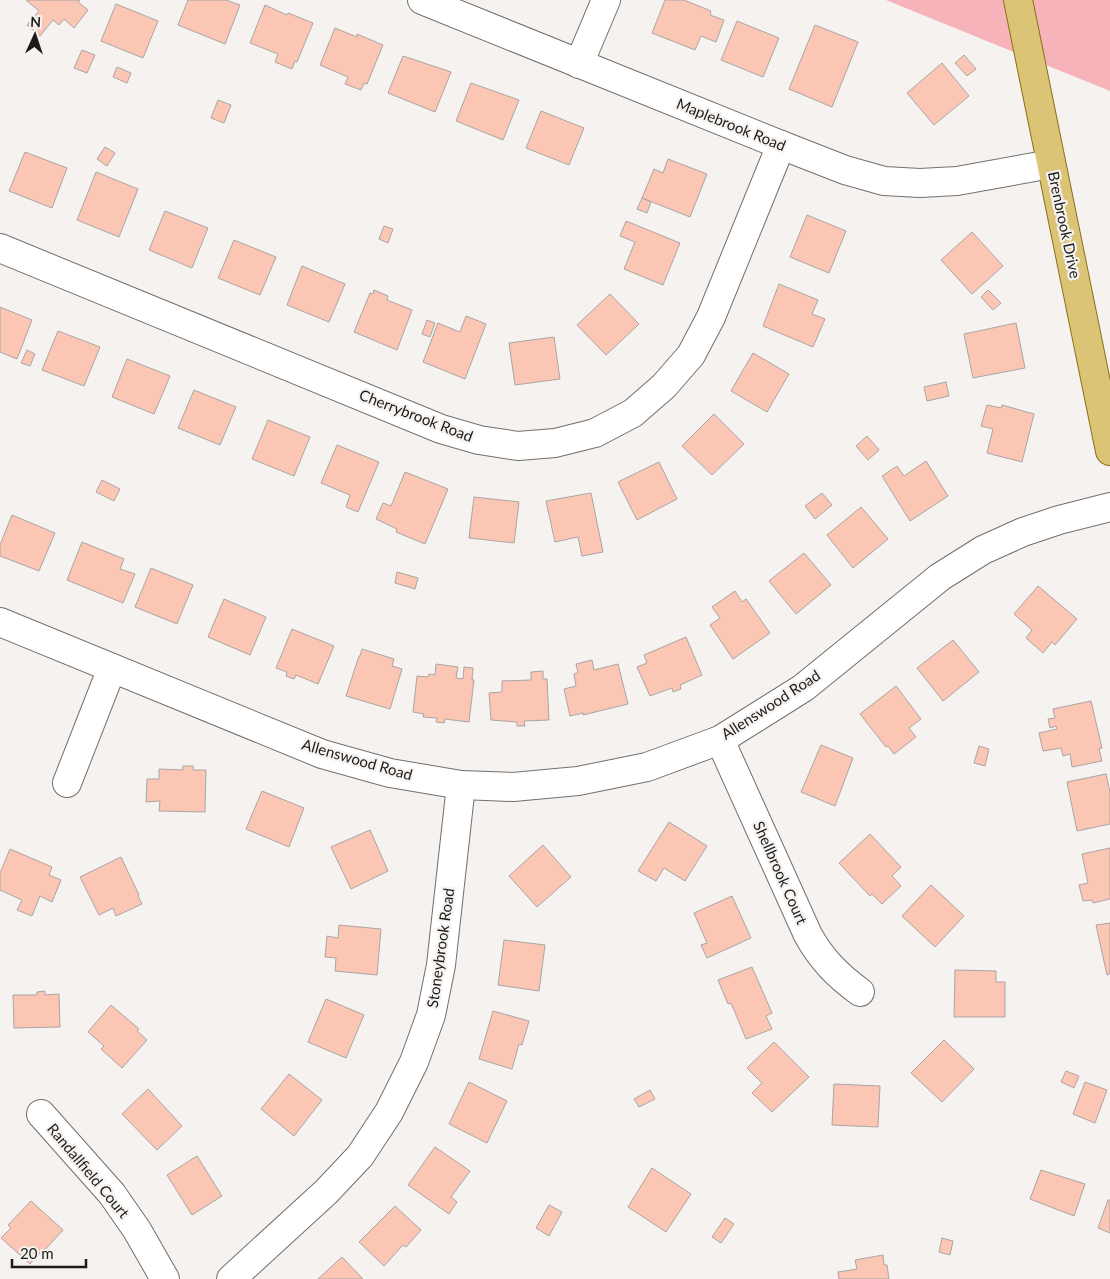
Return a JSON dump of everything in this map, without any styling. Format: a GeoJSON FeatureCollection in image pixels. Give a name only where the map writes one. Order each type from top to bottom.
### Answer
{"type":"FeatureCollection","features":[{"type":"Feature","properties":{"kind":"main road","name":"Brenbrook Drive"},"geometry":{"type":"LineString","coordinates":[[1018,0],[1110,450]]}},
{"type":"Feature","properties":{"kind":"street","name":"Maplebrook Road"},"geometry":{"type":"LineString","coordinates":[[422,0],[781,145],[846,170],[884,181],[920,183],[957,181],[1051,164]]}},
{"type":"Feature","properties":{"kind":"street"},"geometry":{"type":"LineString","coordinates":[[579,64],[606,0]]}},
{"type":"Feature","properties":{"kind":"street","name":"Cherrybrook Road"},"geometry":{"type":"LineString","coordinates":[[0,248],[441,429],[479,440],[518,446],[555,443],[595,433],[632,413],[664,386],[692,355],[711,317],[781,145]]}},
{"type":"Feature","properties":{"kind":"street","name":"Allenswood Road"},"geometry":{"type":"LineString","coordinates":[[0,622],[322,754],[390,773],[461,785],[513,787],[578,781],[647,766],[720,740],[803,688],[940,577],[983,550],[1032,529],[1110,507]]}},
{"type":"Feature","properties":{"kind":"street"},"geometry":{"type":"LineString","coordinates":[[68,783],[112,668]]}},
{"type":"Feature","properties":{"kind":"street","name":"Shellbrook Court"},"geometry":{"type":"LineString","coordinates":[[720,740],[808,935],[819,954],[829,966],[860,992]]}},
{"type":"Feature","properties":{"kind":"street","name":"Stoneybrook Road"},"geometry":{"type":"LineString","coordinates":[[231,1279],[326,1192],[360,1156],[389,1112],[414,1062],[431,1015],[441,965],[461,785]]}},
{"type":"Feature","properties":{"kind":"street","name":"Randallfield Court"},"geometry":{"type":"LineString","coordinates":[[41,1114],[112,1194],[137,1230],[165,1279]]}},
{"type":"Feature","properties":{"kind":"shaded area"},"geometry":{"type":"Polygon","coordinates":[[[886,0],[1110,0],[1110,91],[886,0]]]}},
{"type":"Feature","properties":{"kind":"building"},"geometry":{"type":"Polygon","coordinates":[[[26,0],[80,0],[78,2],[88,10],[74,28],[64,19],[59,25],[53,20],[40,36],[27,25],[39,11],[26,0]]]}},
{"type":"Feature","properties":{"kind":"building"},"geometry":{"type":"Polygon","coordinates":[[[188,0],[226,0],[240,5],[225,44],[178,25],[188,0]]]}},
{"type":"Feature","properties":{"kind":"building"},"geometry":{"type":"Polygon","coordinates":[[[665,0],[684,0],[711,11],[710,15],[724,20],[716,42],[701,36],[695,50],[652,33],[665,0]]]}},
{"type":"Feature","properties":{"kind":"building"},"geometry":{"type":"Polygon","coordinates":[[[116,4],[158,21],[143,58],[101,41],[116,4]]]}},
{"type":"Feature","properties":{"kind":"building"},"geometry":{"type":"Polygon","coordinates":[[[265,5],[287,15],[288,13],[313,23],[297,62],[295,61],[292,69],[275,62],[278,54],[250,43],[265,5]]]}},
{"type":"Feature","properties":{"kind":"building"},"geometry":{"type":"Polygon","coordinates":[[[737,21],[779,38],[763,77],[721,60],[737,21]]]}},
{"type":"Feature","properties":{"kind":"building"},"geometry":{"type":"Polygon","coordinates":[[[815,25],[858,42],[832,107],[789,89],[815,25]]]}},
{"type":"Feature","properties":{"kind":"building"},"geometry":{"type":"Polygon","coordinates":[[[335,28],[357,37],[357,34],[383,45],[367,84],[364,83],[361,90],[345,84],[348,77],[320,65],[335,28]]]}},
{"type":"Feature","properties":{"kind":"building"},"geometry":{"type":"Polygon","coordinates":[[[82,50],[95,55],[87,73],[74,68],[82,50]]]}},
{"type":"Feature","properties":{"kind":"building"},"geometry":{"type":"Polygon","coordinates":[[[964,55],[976,69],[967,76],[955,63],[964,55]]]}},
{"type":"Feature","properties":{"kind":"building"},"geometry":{"type":"Polygon","coordinates":[[[403,56],[451,72],[435,112],[388,93],[403,56]]]}},
{"type":"Feature","properties":{"kind":"building"},"geometry":{"type":"Polygon","coordinates":[[[942,63],[969,96],[934,125],[907,93],[942,63]]]}},
{"type":"Feature","properties":{"kind":"building"},"geometry":{"type":"Polygon","coordinates":[[[117,67],[131,73],[127,83],[113,77],[117,67]]]}},
{"type":"Feature","properties":{"kind":"building"},"geometry":{"type":"Polygon","coordinates":[[[471,83],[519,100],[503,140],[456,121],[471,83]]]}},
{"type":"Feature","properties":{"kind":"building"},"geometry":{"type":"Polygon","coordinates":[[[218,100],[231,105],[224,123],[211,118],[218,100]]]}},
{"type":"Feature","properties":{"kind":"building"},"geometry":{"type":"Polygon","coordinates":[[[541,111],[584,128],[569,165],[526,148],[541,111]]]}},
{"type":"Feature","properties":{"kind":"building"},"geometry":{"type":"Polygon","coordinates":[[[105,147],[115,153],[107,166],[97,159],[105,147]]]}},
{"type":"Feature","properties":{"kind":"building"},"geometry":{"type":"Polygon","coordinates":[[[25,152],[67,168],[52,208],[9,191],[25,152]]]}},
{"type":"Feature","properties":{"kind":"building"},"geometry":{"type":"Polygon","coordinates":[[[668,159],[707,174],[690,217],[642,198],[654,169],[663,173],[668,159]]]}},
{"type":"Feature","properties":{"kind":"building"},"geometry":{"type":"Polygon","coordinates":[[[96,172],[138,189],[119,237],[77,220],[96,172]]]}},
{"type":"Feature","properties":{"kind":"building"},"geometry":{"type":"Polygon","coordinates":[[[642,198],[651,202],[647,213],[637,209],[642,198]]]}},
{"type":"Feature","properties":{"kind":"building"},"geometry":{"type":"Polygon","coordinates":[[[165,211],[208,228],[192,268],[149,250],[165,211]]]}},
{"type":"Feature","properties":{"kind":"building"},"geometry":{"type":"Polygon","coordinates":[[[807,215],[846,231],[829,273],[790,257],[807,215]]]}},
{"type":"Feature","properties":{"kind":"building"},"geometry":{"type":"Polygon","coordinates":[[[626,221],[680,243],[663,285],[624,269],[635,242],[620,236],[626,221]]]}},
{"type":"Feature","properties":{"kind":"building"},"geometry":{"type":"Polygon","coordinates":[[[384,226],[393,229],[388,243],[379,239],[384,226]]]}},
{"type":"Feature","properties":{"kind":"building"},"geometry":{"type":"Polygon","coordinates":[[[972,232],[1003,266],[972,294],[941,260],[972,232]]]}},
{"type":"Feature","properties":{"kind":"building"},"geometry":{"type":"Polygon","coordinates":[[[234,240],[276,257],[260,295],[218,278],[234,240]]]}},
{"type":"Feature","properties":{"kind":"building"},"geometry":{"type":"Polygon","coordinates":[[[302,266],[345,284],[329,322],[287,305],[302,266]]]}},
{"type":"Feature","properties":{"kind":"building"},"geometry":{"type":"Polygon","coordinates":[[[779,284],[818,300],[812,314],[825,319],[813,347],[763,326],[779,284]]]}},
{"type":"Feature","properties":{"kind":"building"},"geometry":{"type":"Polygon","coordinates":[[[374,290],[388,296],[387,300],[412,310],[397,350],[354,332],[370,293],[373,294],[374,290]]]}},
{"type":"Feature","properties":{"kind":"building"},"geometry":{"type":"Polygon","coordinates":[[[988,290],[1001,303],[993,310],[981,297],[988,290]]]}},
{"type":"Feature","properties":{"kind":"building"},"geometry":{"type":"Polygon","coordinates":[[[610,294],[639,324],[606,355],[577,325],[610,294]]]}},
{"type":"Feature","properties":{"kind":"building"},"geometry":{"type":"Polygon","coordinates":[[[0,307],[32,320],[17,359],[0,352],[0,307]]]}},
{"type":"Feature","properties":{"kind":"building"},"geometry":{"type":"Polygon","coordinates":[[[466,316],[486,324],[465,379],[423,362],[438,323],[460,332],[466,316]]]}},
{"type":"Feature","properties":{"kind":"building"},"geometry":{"type":"Polygon","coordinates":[[[427,320],[435,323],[430,337],[422,334],[427,320]]]}},
{"type":"Feature","properties":{"kind":"building"},"geometry":{"type":"Polygon","coordinates":[[[1016,323],[1025,368],[973,378],[964,334],[1016,323]]]}},
{"type":"Feature","properties":{"kind":"building"},"geometry":{"type":"Polygon","coordinates":[[[58,331],[100,347],[84,386],[42,370],[58,331]]]}},
{"type":"Feature","properties":{"kind":"building"},"geometry":{"type":"Polygon","coordinates":[[[554,337],[560,379],[515,385],[509,343],[554,337]]]}},
{"type":"Feature","properties":{"kind":"building"},"geometry":{"type":"Polygon","coordinates":[[[27,350],[35,354],[30,366],[21,363],[27,350]]]}},
{"type":"Feature","properties":{"kind":"building"},"geometry":{"type":"Polygon","coordinates":[[[753,353],[789,374],[767,412],[731,391],[753,353]]]}},
{"type":"Feature","properties":{"kind":"building"},"geometry":{"type":"Polygon","coordinates":[[[127,359],[170,376],[154,414],[112,397],[127,359]]]}},
{"type":"Feature","properties":{"kind":"building"},"geometry":{"type":"Polygon","coordinates":[[[946,382],[949,396],[927,401],[924,387],[946,382]]]}},
{"type":"Feature","properties":{"kind":"building"},"geometry":{"type":"Polygon","coordinates":[[[194,390],[236,407],[220,445],[178,428],[194,390]]]}},
{"type":"Feature","properties":{"kind":"building"},"geometry":{"type":"Polygon","coordinates":[[[987,405],[1001,408],[1002,405],[1034,414],[1022,462],[987,453],[993,429],[981,426],[987,405]]]}},
{"type":"Feature","properties":{"kind":"building"},"geometry":{"type":"Polygon","coordinates":[[[714,414],[744,444],[712,475],[682,446],[714,414]]]}},
{"type":"Feature","properties":{"kind":"building"},"geometry":{"type":"Polygon","coordinates":[[[268,420],[310,437],[294,476],[252,459],[268,420]]]}},
{"type":"Feature","properties":{"kind":"building"},"geometry":{"type":"Polygon","coordinates":[[[867,436],[879,450],[868,460],[856,446],[867,436]]]}},
{"type":"Feature","properties":{"kind":"building"},"geometry":{"type":"Polygon","coordinates":[[[337,445],[379,462],[358,512],[346,507],[350,495],[321,483],[337,445]]]}},
{"type":"Feature","properties":{"kind":"building"},"geometry":{"type":"Polygon","coordinates":[[[926,461],[948,496],[910,521],[882,476],[897,466],[904,476],[926,461]]]}},
{"type":"Feature","properties":{"kind":"building"},"geometry":{"type":"Polygon","coordinates":[[[659,462],[677,499],[637,520],[618,482],[659,462]]]}},
{"type":"Feature","properties":{"kind":"building"},"geometry":{"type":"Polygon","coordinates":[[[405,472],[448,489],[425,544],[396,532],[397,529],[376,519],[383,503],[391,506],[405,472]]]}},
{"type":"Feature","properties":{"kind":"building"},"geometry":{"type":"Polygon","coordinates":[[[102,480],[120,489],[114,501],[96,492],[102,480]]]}},
{"type":"Feature","properties":{"kind":"building"},"geometry":{"type":"Polygon","coordinates":[[[591,493],[603,552],[582,556],[578,537],[555,542],[546,501],[591,493]]]}},
{"type":"Feature","properties":{"kind":"building"},"geometry":{"type":"Polygon","coordinates":[[[822,493],[832,505],[815,519],[805,506],[822,493]]]}},
{"type":"Feature","properties":{"kind":"building"},"geometry":{"type":"Polygon","coordinates":[[[474,497],[519,502],[514,543],[469,538],[474,497]]]}},
{"type":"Feature","properties":{"kind":"building"},"geometry":{"type":"Polygon","coordinates":[[[861,507],[888,539],[853,568],[827,535],[861,507]]]}},
{"type":"Feature","properties":{"kind":"building"},"geometry":{"type":"Polygon","coordinates":[[[12,515],[55,533],[39,571],[0,556],[0,545],[12,515]]]}},
{"type":"Feature","properties":{"kind":"building"},"geometry":{"type":"Polygon","coordinates":[[[82,542],[124,559],[120,569],[135,574],[123,603],[67,580],[82,542]]]}},
{"type":"Feature","properties":{"kind":"building"},"geometry":{"type":"Polygon","coordinates":[[[804,553],[831,585],[796,614],[769,581],[804,553]]]}},
{"type":"Feature","properties":{"kind":"building"},"geometry":{"type":"Polygon","coordinates":[[[151,568],[193,585],[177,624],[135,607],[151,568]]]}},
{"type":"Feature","properties":{"kind":"building"},"geometry":{"type":"Polygon","coordinates":[[[397,572],[418,578],[415,589],[395,583],[397,572]]]}},
{"type":"Feature","properties":{"kind":"building"},"geometry":{"type":"Polygon","coordinates":[[[1038,586],[1077,619],[1055,645],[1052,642],[1043,653],[1026,638],[1032,630],[1014,614],[1038,586]]]}},
{"type":"Feature","properties":{"kind":"building"},"geometry":{"type":"Polygon","coordinates":[[[735,591],[742,602],[746,599],[770,633],[733,659],[710,625],[720,618],[712,607],[735,591]]]}},
{"type":"Feature","properties":{"kind":"building"},"geometry":{"type":"Polygon","coordinates":[[[224,599],[266,617],[250,655],[208,637],[224,599]]]}},
{"type":"Feature","properties":{"kind":"building"},"geometry":{"type":"Polygon","coordinates":[[[292,629],[334,646],[318,684],[296,675],[294,679],[286,676],[287,672],[276,668],[292,629]]]}},
{"type":"Feature","properties":{"kind":"building"},"geometry":{"type":"Polygon","coordinates":[[[686,637],[702,675],[680,685],[681,689],[673,692],[672,688],[650,696],[637,667],[647,663],[644,655],[686,637]]]}},
{"type":"Feature","properties":{"kind":"building"},"geometry":{"type":"Polygon","coordinates":[[[953,640],[979,672],[943,701],[917,668],[953,640]]]}},
{"type":"Feature","properties":{"kind":"building"},"geometry":{"type":"Polygon","coordinates":[[[362,649],[394,659],[392,666],[402,669],[390,709],[346,696],[362,649]]]}},
{"type":"Feature","properties":{"kind":"building"},"geometry":{"type":"Polygon","coordinates":[[[592,660],[594,670],[618,664],[628,704],[583,715],[583,713],[570,716],[564,689],[576,686],[574,674],[578,673],[576,664],[592,660]]]}},
{"type":"Feature","properties":{"kind":"building"},"geometry":{"type":"Polygon","coordinates":[[[436,664],[458,667],[456,678],[463,679],[464,667],[473,668],[472,680],[474,680],[469,722],[445,719],[444,723],[436,722],[437,718],[423,717],[424,714],[413,712],[417,676],[428,677],[429,674],[435,675],[436,664]]]}},
{"type":"Feature","properties":{"kind":"building"},"geometry":{"type":"Polygon","coordinates":[[[543,671],[543,679],[547,679],[549,720],[524,721],[525,726],[517,726],[517,722],[491,720],[489,693],[502,692],[502,681],[531,680],[531,672],[543,671]]]}},
{"type":"Feature","properties":{"kind":"building"},"geometry":{"type":"Polygon","coordinates":[[[896,686],[921,719],[909,728],[916,737],[894,754],[888,746],[886,747],[860,714],[896,686]]]}},
{"type":"Feature","properties":{"kind":"building"},"geometry":{"type":"Polygon","coordinates":[[[1091,701],[1102,748],[1099,749],[1102,761],[1072,767],[1070,754],[1063,756],[1061,748],[1043,751],[1039,733],[1057,729],[1056,726],[1050,728],[1048,719],[1055,718],[1053,709],[1091,701]]]}},
{"type":"Feature","properties":{"kind":"building"},"geometry":{"type":"Polygon","coordinates":[[[821,745],[853,758],[835,806],[801,792],[821,745]]]}},
{"type":"Feature","properties":{"kind":"building"},"geometry":{"type":"Polygon","coordinates":[[[979,746],[989,749],[985,766],[974,763],[979,746]]]}},
{"type":"Feature","properties":{"kind":"building"},"geometry":{"type":"Polygon","coordinates":[[[183,766],[193,766],[193,770],[206,770],[205,812],[159,811],[160,801],[146,802],[147,779],[159,779],[159,769],[183,770],[183,766]]]}},
{"type":"Feature","properties":{"kind":"building"},"geometry":{"type":"Polygon","coordinates":[[[1106,774],[1110,792],[1110,824],[1077,831],[1067,782],[1106,774]]]}},
{"type":"Feature","properties":{"kind":"building"},"geometry":{"type":"Polygon","coordinates":[[[262,791],[304,808],[289,847],[246,829],[262,791]]]}},
{"type":"Feature","properties":{"kind":"building"},"geometry":{"type":"Polygon","coordinates":[[[669,822],[707,846],[685,881],[664,868],[656,881],[638,871],[669,822]]]}},
{"type":"Feature","properties":{"kind":"building"},"geometry":{"type":"Polygon","coordinates":[[[370,830],[388,871],[351,889],[331,847],[370,830]]]}},
{"type":"Feature","properties":{"kind":"building"},"geometry":{"type":"Polygon","coordinates":[[[870,834],[901,867],[892,876],[901,886],[882,904],[872,894],[870,896],[839,863],[870,834]]]}},
{"type":"Feature","properties":{"kind":"building"},"geometry":{"type":"Polygon","coordinates":[[[543,845],[571,877],[537,907],[509,876],[543,845]]]}},
{"type":"Feature","properties":{"kind":"building"},"geometry":{"type":"Polygon","coordinates":[[[1110,848],[1110,899],[1093,903],[1092,900],[1083,901],[1079,885],[1088,883],[1082,854],[1110,848]]]}},
{"type":"Feature","properties":{"kind":"building"},"geometry":{"type":"Polygon","coordinates":[[[10,849],[52,867],[49,875],[61,880],[52,902],[40,896],[32,916],[17,910],[22,900],[0,890],[0,873],[10,849]]]}},
{"type":"Feature","properties":{"kind":"building"},"geometry":{"type":"Polygon","coordinates":[[[121,857],[142,904],[116,916],[113,908],[99,915],[80,877],[121,857]]]}},
{"type":"Feature","properties":{"kind":"building"},"geometry":{"type":"Polygon","coordinates":[[[931,885],[964,916],[935,947],[902,916],[931,885]]]}},
{"type":"Feature","properties":{"kind":"building"},"geometry":{"type":"Polygon","coordinates":[[[732,896],[751,938],[707,958],[701,945],[707,943],[694,913],[732,896]]]}},
{"type":"Feature","properties":{"kind":"building"},"geometry":{"type":"Polygon","coordinates":[[[1110,923],[1110,974],[1107,975],[1096,925],[1110,923]]]}},
{"type":"Feature","properties":{"kind":"building"},"geometry":{"type":"Polygon","coordinates":[[[339,925],[381,929],[377,975],[335,971],[336,958],[325,957],[327,936],[338,938],[339,925]]]}},
{"type":"Feature","properties":{"kind":"building"},"geometry":{"type":"Polygon","coordinates":[[[504,940],[545,945],[539,991],[498,985],[504,940]]]}},
{"type":"Feature","properties":{"kind":"building"},"geometry":{"type":"Polygon","coordinates":[[[752,967],[772,1013],[766,1016],[772,1029],[746,1039],[731,1003],[728,1004],[718,980],[752,967]]]}},
{"type":"Feature","properties":{"kind":"building"},"geometry":{"type":"Polygon","coordinates":[[[955,970],[996,971],[996,982],[1005,982],[1005,1017],[954,1017],[955,970]]]}},
{"type":"Feature","properties":{"kind":"building"},"geometry":{"type":"Polygon","coordinates":[[[45,991],[45,995],[59,994],[60,1027],[14,1028],[13,995],[37,995],[37,992],[45,991]]]}},
{"type":"Feature","properties":{"kind":"building"},"geometry":{"type":"Polygon","coordinates":[[[326,999],[364,1015],[346,1058],[308,1042],[326,999]]]}},
{"type":"Feature","properties":{"kind":"building"},"geometry":{"type":"Polygon","coordinates":[[[111,1005],[139,1029],[137,1031],[147,1040],[122,1068],[101,1049],[104,1046],[88,1032],[111,1005]]]}},
{"type":"Feature","properties":{"kind":"building"},"geometry":{"type":"Polygon","coordinates":[[[493,1011],[529,1021],[522,1045],[519,1044],[512,1069],[479,1059],[493,1011]]]}},
{"type":"Feature","properties":{"kind":"building"},"geometry":{"type":"Polygon","coordinates":[[[944,1040],[974,1069],[942,1102],[911,1073],[944,1040]]]}},
{"type":"Feature","properties":{"kind":"building"},"geometry":{"type":"Polygon","coordinates":[[[774,1042],[809,1077],[772,1112],[752,1093],[762,1083],[747,1068],[774,1042]]]}},
{"type":"Feature","properties":{"kind":"building"},"geometry":{"type":"Polygon","coordinates":[[[1066,1071],[1079,1076],[1074,1088],[1061,1082],[1066,1071]]]}},
{"type":"Feature","properties":{"kind":"building"},"geometry":{"type":"Polygon","coordinates":[[[289,1074],[322,1100],[294,1136],[261,1109],[289,1074]]]}},
{"type":"Feature","properties":{"kind":"building"},"geometry":{"type":"Polygon","coordinates":[[[469,1082],[507,1101],[487,1143],[449,1124],[469,1082]]]}},
{"type":"Feature","properties":{"kind":"building"},"geometry":{"type":"Polygon","coordinates":[[[1085,1082],[1107,1090],[1095,1123],[1073,1114],[1085,1082]]]}},
{"type":"Feature","properties":{"kind":"building"},"geometry":{"type":"Polygon","coordinates":[[[834,1084],[880,1086],[878,1127],[832,1125],[834,1084]]]}},
{"type":"Feature","properties":{"kind":"building"},"geometry":{"type":"Polygon","coordinates":[[[148,1089],[182,1126],[157,1150],[122,1114],[148,1089]]]}},
{"type":"Feature","properties":{"kind":"building"},"geometry":{"type":"Polygon","coordinates":[[[650,1090],[655,1099],[639,1107],[634,1099],[650,1090]]]}},
{"type":"Feature","properties":{"kind":"building"},"geometry":{"type":"Polygon","coordinates":[[[435,1147],[470,1171],[451,1197],[457,1202],[449,1214],[408,1185],[435,1147]]]}},
{"type":"Feature","properties":{"kind":"building"},"geometry":{"type":"Polygon","coordinates":[[[197,1156],[222,1196],[192,1215],[167,1175],[197,1156]]]}},
{"type":"Feature","properties":{"kind":"building"},"geometry":{"type":"Polygon","coordinates":[[[652,1168],[691,1194],[666,1232],[628,1207],[652,1168]]]}},
{"type":"Feature","properties":{"kind":"building"},"geometry":{"type":"Polygon","coordinates":[[[1041,1170],[1085,1184],[1074,1216],[1030,1199],[1041,1170]]]}},
{"type":"Feature","properties":{"kind":"building"},"geometry":{"type":"Polygon","coordinates":[[[1108,1200],[1110,1200],[1110,1233],[1098,1228],[1108,1200]]]}},
{"type":"Feature","properties":{"kind":"building"},"geometry":{"type":"Polygon","coordinates":[[[31,1201],[63,1230],[30,1264],[1,1238],[11,1228],[8,1225],[31,1201]]]}},
{"type":"Feature","properties":{"kind":"building"},"geometry":{"type":"Polygon","coordinates":[[[549,1205],[562,1212],[549,1236],[536,1228],[549,1205]]]}},
{"type":"Feature","properties":{"kind":"building"},"geometry":{"type":"Polygon","coordinates":[[[395,1206],[421,1230],[406,1247],[403,1245],[384,1266],[359,1242],[395,1206]]]}},
{"type":"Feature","properties":{"kind":"building"},"geometry":{"type":"Polygon","coordinates":[[[725,1218],[734,1224],[721,1243],[712,1237],[725,1218]]]}},
{"type":"Feature","properties":{"kind":"building"},"geometry":{"type":"Polygon","coordinates":[[[942,1238],[953,1241],[950,1255],[939,1252],[942,1238]]]}},
{"type":"Feature","properties":{"kind":"building"},"geometry":{"type":"Polygon","coordinates":[[[883,1255],[889,1279],[839,1279],[838,1272],[857,1269],[855,1260],[883,1255]]]}},
{"type":"Feature","properties":{"kind":"building"},"geometry":{"type":"Polygon","coordinates":[[[342,1257],[363,1279],[318,1279],[342,1257]]]}}]}
